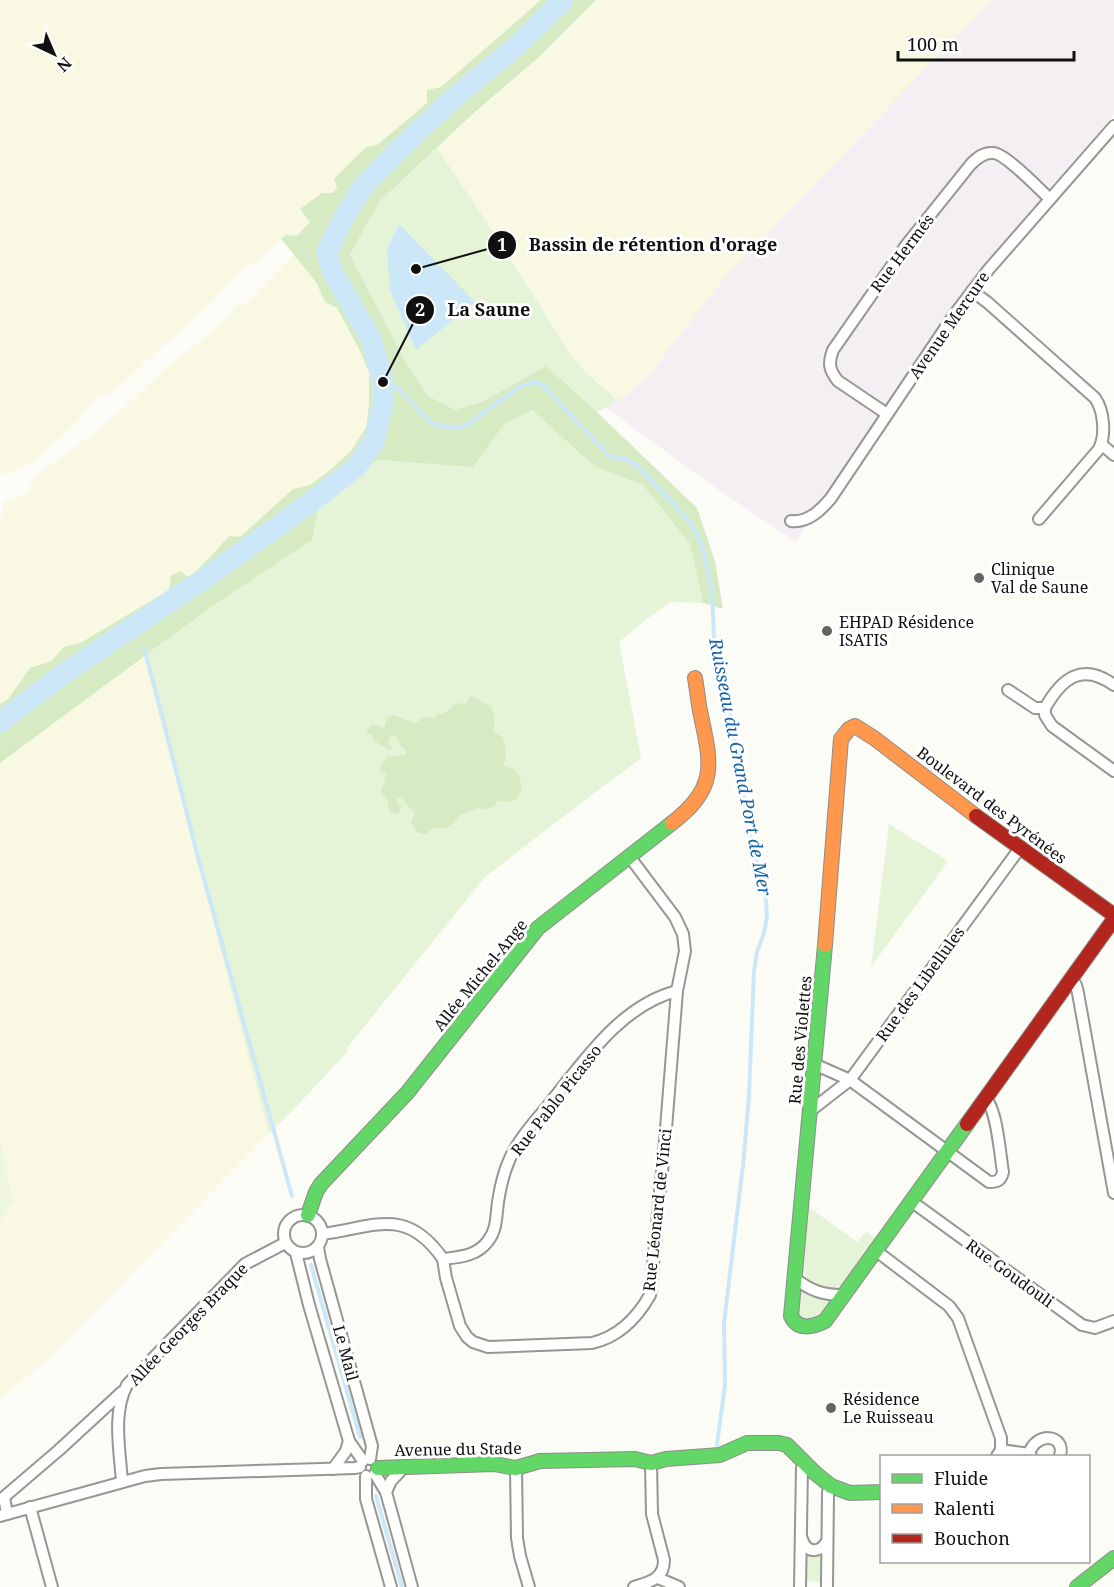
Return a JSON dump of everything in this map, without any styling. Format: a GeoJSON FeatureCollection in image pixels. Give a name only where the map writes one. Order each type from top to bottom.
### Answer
{"type":"FeatureCollection","features":[{"type":"Feature","properties":{"kind":"street","name":"Avenue Mercure"},"geometry":{"type":"LineString","coordinates":[[791,521],[798,522],[806,519],[822,508],[831,498],[972,291],[1114,126]]}},
{"type":"Feature","properties":{"kind":"street","name":"Rue Hermés"},"geometry":{"type":"LineString","coordinates":[[887,414],[838,381],[829,367],[833,350],[897,256],[979,156],[993,153],[1000,155],[1050,199]]}},
{"type":"Feature","properties":{"kind":"street"},"geometry":{"type":"LineString","coordinates":[[972,291],[1095,398],[1101,409],[1103,437],[1101,444],[1039,519]]}},
{"type":"Feature","properties":{"kind":"street"},"geometry":{"type":"LineString","coordinates":[[1101,409],[1113,409]]}},
{"type":"Feature","properties":{"kind":"street"},"geometry":{"type":"LineString","coordinates":[[1101,444],[1114,455]]}},
{"type":"Feature","properties":{"kind":"street"},"geometry":{"type":"LineString","coordinates":[[1114,685],[1099,675],[1082,673],[1061,686],[1045,708],[1045,715],[1052,726],[1114,771]]}},
{"type":"Feature","properties":{"kind":"street","name":"Allée Michel-Ange"},"geometry":{"type":"LineString","coordinates":[[308,1215],[321,1184],[407,1093],[538,928],[694,805],[709,777],[710,750],[695,678]]}},
{"type":"Feature","properties":{"kind":"street"},"geometry":{"type":"LineString","coordinates":[[1008,690],[1035,708],[1045,708]]}},
{"type":"Feature","properties":{"kind":"street","name":"Boulevard des Pyrénées"},"geometry":{"type":"LineString","coordinates":[[849,729],[855,726],[874,738],[1114,917]]}},
{"type":"Feature","properties":{"kind":"street","name":"Rue des Violettes"},"geometry":{"type":"LineString","coordinates":[[843,1295],[825,1321],[819,1324],[798,1325],[791,1316],[842,740],[849,729]]}},
{"type":"Feature","properties":{"kind":"street","name":"Rue des Libellules"},"geometry":{"type":"LineString","coordinates":[[810,1111],[850,1080],[1020,848]]}},
{"type":"Feature","properties":{"kind":"street","name":"Rue Léonard de Vinci"},"geometry":{"type":"LineString","coordinates":[[443,1259],[460,1326],[467,1337],[488,1347],[602,1341],[618,1333],[646,1301],[651,1289],[677,991],[685,943],[681,926],[629,856]]}},
{"type":"Feature","properties":{"kind":"street"},"geometry":{"type":"LineString","coordinates":[[795,1278],[815,1291],[843,1295],[1114,917]]}},
{"type":"Feature","properties":{"kind":"street"},"geometry":{"type":"LineString","coordinates":[[1070,981],[1076,985],[1078,993],[1114,1192]]}},
{"type":"Feature","properties":{"kind":"street","name":"Rue Pablo Picasso"},"geometry":{"type":"LineString","coordinates":[[443,1259],[474,1253],[488,1242],[495,1225],[503,1176],[515,1149],[585,1059],[607,1035],[644,1005],[677,991]]}},
{"type":"Feature","properties":{"kind":"street"},"geometry":{"type":"LineString","coordinates":[[814,1064],[850,1080],[989,1182],[996,1182],[1002,1178],[1003,1172],[994,1112],[990,1102],[985,1098]]}},
{"type":"Feature","properties":{"kind":"street","name":"Rue Goudouli"},"geometry":{"type":"LineString","coordinates":[[911,1201],[1082,1325],[1095,1328],[1114,1321]]}},
{"type":"Feature","properties":{"kind":"street"},"geometry":{"type":"LineString","coordinates":[[297,1215],[308,1215],[318,1222],[323,1234],[318,1246],[308,1253],[297,1253],[285,1242],[284,1232],[288,1221],[297,1215]]}},
{"type":"Feature","properties":{"kind":"street"},"geometry":{"type":"LineString","coordinates":[[323,1234],[391,1223],[418,1233],[443,1259]]}},
{"type":"Feature","properties":{"kind":"street","name":"Allée Georges Braque"},"geometry":{"type":"LineString","coordinates":[[4,1515],[4,1497],[124,1390],[131,1380],[245,1264],[285,1242]]}},
{"type":"Feature","properties":{"kind":"street","name":"Le Mail"},"geometry":{"type":"LineString","coordinates":[[318,1246],[372,1446],[366,1499],[391,1587]]}},
{"type":"Feature","properties":{"kind":"street"},"geometry":{"type":"LineString","coordinates":[[875,1250],[955,1312],[1001,1438],[999,1453],[1030,1455],[1030,1449],[1035,1443],[1048,1437],[1055,1439],[1060,1445],[1060,1455]]}},
{"type":"Feature","properties":{"kind":"street","name":"Le Mail"},"geometry":{"type":"LineString","coordinates":[[297,1253],[309,1305],[349,1441],[386,1492],[412,1587]]}},
{"type":"Feature","properties":{"kind":"street","name":"Allée Georges Braque"},"geometry":{"type":"LineString","coordinates":[[122,1482],[118,1418],[124,1390]]}},
{"type":"Feature","properties":{"kind":"street"},"geometry":{"type":"LineString","coordinates":[[333,1468],[346,1451],[349,1441]]}},
{"type":"Feature","properties":{"kind":"street","name":"Avenue du Stade"},"geometry":{"type":"LineString","coordinates":[[4,1515],[122,1482],[161,1474],[494,1464],[516,1468],[540,1461],[635,1459],[651,1463],[666,1459],[720,1455],[747,1443],[787,1445],[804,1462]]}},
{"type":"Feature","properties":{"kind":"street"},"geometry":{"type":"LineString","coordinates":[[800,1587],[802,1468],[804,1462],[831,1486],[840,1490],[880,1492]]}},
{"type":"Feature","properties":{"kind":"street"},"geometry":{"type":"LineString","coordinates":[[634,1587],[658,1578],[664,1567],[652,1514],[651,1463]]}},
{"type":"Feature","properties":{"kind":"street"},"geometry":{"type":"LineString","coordinates":[[386,1492],[391,1481],[404,1467]]}},
{"type":"Feature","properties":{"kind":"street"},"geometry":{"type":"LineString","coordinates":[[516,1468],[517,1538],[529,1587]]}},
{"type":"Feature","properties":{"kind":"street"},"geometry":{"type":"LineString","coordinates":[[827,1587],[828,1492],[831,1486]]}},
{"type":"Feature","properties":{"kind":"street"},"geometry":{"type":"LineString","coordinates":[[30,1507],[52,1587]]}},
{"type":"Feature","properties":{"kind":"street"},"geometry":{"type":"LineString","coordinates":[[802,1538],[807,1548],[815,1551],[823,1547],[827,1541]]}},
{"type":"Feature","properties":{"kind":"street"},"geometry":{"type":"LineString","coordinates":[[1077,1587],[1114,1558]]}},
{"type":"Feature","properties":{"kind":"street"},"geometry":{"type":"LineString","coordinates":[[658,1578],[679,1587]]}},
{"type":"Feature","properties":{"kind":"shaded area"},"geometry":{"type":"Polygon","coordinates":[[[991,0],[1114,0],[1114,114],[1010,235],[964,293],[796,542],[713,486],[606,408],[615,398],[622,399],[648,376],[720,283],[991,0]]]}},
{"type":"Feature","properties":{"kind":"green space"},"geometry":{"type":"Polygon","coordinates":[[[0,0],[541,0],[441,87],[427,90],[427,103],[377,145],[333,193],[301,208],[310,222],[297,236],[286,235],[259,259],[231,278],[214,300],[113,392],[95,399],[74,425],[32,463],[6,475],[0,472],[0,0]]]}},
{"type":"Feature","properties":{"kind":"green space"},"geometry":{"type":"Polygon","coordinates":[[[541,0],[596,0],[539,57],[474,113],[379,202],[350,255],[406,363],[428,396],[455,410],[482,402],[546,366],[597,412],[697,508],[715,561],[723,609],[703,603],[690,544],[643,485],[595,467],[532,410],[504,424],[473,467],[378,460],[320,501],[312,540],[211,607],[0,763],[0,704],[8,699],[30,668],[51,661],[64,647],[82,642],[169,590],[171,576],[180,571],[189,578],[229,536],[240,537],[293,489],[310,485],[351,451],[366,427],[369,372],[337,308],[325,302],[316,282],[281,239],[286,235],[297,236],[310,222],[300,209],[322,193],[333,193],[337,188],[334,179],[366,147],[377,145],[427,103],[427,90],[441,87],[541,0]]]}},
{"type":"Feature","properties":{"kind":"green space"},"geometry":{"type":"Polygon","coordinates":[[[596,0],[991,0],[720,283],[648,376],[622,399],[615,398],[587,375],[571,355],[437,148],[539,57],[596,0]]]}},
{"type":"Feature","properties":{"kind":"green space"},"geometry":{"type":"Polygon","coordinates":[[[437,148],[571,355],[587,374],[615,398],[606,408],[597,412],[546,366],[482,402],[455,411],[428,396],[406,363],[350,255],[379,202],[437,148]]]}},
{"type":"Feature","properties":{"kind":"green space"},"geometry":{"type":"Polygon","coordinates":[[[294,254],[316,282],[325,302],[337,308],[369,372],[366,428],[351,451],[310,485],[293,489],[240,538],[228,536],[188,578],[171,576],[169,590],[82,642],[64,647],[51,661],[30,668],[8,699],[0,704],[0,518],[4,502],[26,494],[35,476],[104,426],[165,369],[227,319],[237,304],[245,304],[294,254]]]}},
{"type":"Feature","properties":{"kind":"green space"},"geometry":{"type":"Polygon","coordinates":[[[532,410],[595,467],[643,485],[690,544],[703,603],[670,602],[619,642],[641,758],[485,877],[347,1048],[348,1051],[269,1134],[144,657],[211,607],[312,540],[320,501],[378,460],[473,467],[504,423],[532,410]]]}},
{"type":"Feature","properties":{"kind":"green space"},"geometry":{"type":"Polygon","coordinates":[[[144,657],[269,1134],[45,1362],[0,1399],[0,1221],[14,1201],[0,1142],[0,763],[144,657]]]}},
{"type":"Feature","properties":{"kind":"green space"},"geometry":{"type":"Polygon","coordinates":[[[471,696],[491,706],[494,716],[494,733],[503,737],[506,752],[504,766],[514,769],[522,787],[517,799],[508,802],[497,801],[495,805],[487,809],[477,808],[459,815],[454,823],[445,828],[435,827],[426,834],[418,833],[411,822],[415,813],[401,798],[398,798],[396,802],[402,806],[398,814],[390,812],[387,799],[381,792],[386,774],[380,771],[380,765],[388,756],[406,755],[406,751],[395,735],[391,736],[387,742],[392,746],[390,751],[373,740],[373,736],[366,731],[371,725],[384,728],[387,718],[394,715],[414,723],[418,722],[421,717],[435,718],[437,713],[442,715],[457,703],[465,704],[471,696]]]}},
{"type":"Feature","properties":{"kind":"green space"},"geometry":{"type":"Polygon","coordinates":[[[889,824],[948,861],[871,967],[889,824]]]}},
{"type":"Feature","properties":{"kind":"green space"},"geometry":{"type":"Polygon","coordinates":[[[0,1142],[14,1201],[0,1221],[0,1142]]]}},
{"type":"Feature","properties":{"kind":"green space"},"geometry":{"type":"Polygon","coordinates":[[[806,1205],[857,1242],[866,1232],[877,1240],[843,1284],[834,1288],[826,1289],[816,1286],[807,1280],[801,1269],[806,1205]]]}},
{"type":"Feature","properties":{"kind":"green space"},"geometry":{"type":"Polygon","coordinates":[[[801,1289],[812,1297],[830,1299],[831,1301],[817,1319],[797,1319],[801,1289]]]}},
{"type":"Feature","properties":{"kind":"green space"},"geometry":{"type":"Polygon","coordinates":[[[823,1552],[822,1584],[804,1581],[806,1553],[823,1552]]]}},
{"type":"Feature","properties":{"kind":"water"},"geometry":{"type":"Polygon","coordinates":[[[399,224],[475,302],[416,350],[390,290],[387,249],[399,224]]]}},
{"type":"Feature","properties":{"kind":"waterway"},"geometry":{"type":"LineString","coordinates":[[0,722],[63,674],[208,576],[314,500],[357,466],[374,441],[383,404],[383,382],[371,339],[332,271],[327,252],[343,219],[363,187],[398,150],[457,95],[513,49],[563,0]]}},
{"type":"Feature","properties":{"kind":"waterway","name":"Ruisseau du Grand Port de Mer"},"geometry":{"type":"LineString","coordinates":[[383,382],[397,387],[431,423],[451,428],[465,426],[521,386],[535,382],[543,385],[609,456],[628,460],[638,467],[693,526],[703,549],[712,591],[714,639],[727,692],[751,843],[763,881],[767,917],[754,971],[749,1096],[724,1323],[725,1385],[717,1445]]}},
{"type":"Feature","properties":{"kind":"waterway"},"geometry":{"type":"LineString","coordinates":[[137,625],[139,633]]}},
{"type":"Feature","properties":{"kind":"waterway"},"geometry":{"type":"LineString","coordinates":[[144,648],[199,861],[292,1196]]}},
{"type":"Feature","properties":{"kind":"waterway"},"geometry":{"type":"LineString","coordinates":[[311,1265],[360,1437]]}},
{"type":"Feature","properties":{"kind":"waterway"},"geometry":{"type":"LineString","coordinates":[[376,1496],[402,1587]]}},
{"type":"Feature","properties":{"kind":"traffic: fast"},"geometry":{"type":"LineString","coordinates":[[308,1215],[321,1184],[407,1093],[538,928],[672,823]]}},
{"type":"Feature","properties":{"kind":"traffic: fast"},"geometry":{"type":"LineString","coordinates":[[825,945],[791,1316],[794,1321],[802,1326],[816,1325],[825,1321],[967,1124]]}},
{"type":"Feature","properties":{"kind":"traffic: fast"},"geometry":{"type":"LineString","coordinates":[[378,1468],[494,1464],[516,1468],[540,1461],[635,1459],[651,1463],[666,1459],[720,1455],[747,1443],[779,1443],[787,1445],[831,1486],[850,1493],[880,1492]]}},
{"type":"Feature","properties":{"kind":"traffic: fast"},"geometry":{"type":"LineString","coordinates":[[1077,1587],[1114,1558]]}},
{"type":"Feature","properties":{"kind":"traffic: slow"},"geometry":{"type":"LineString","coordinates":[[672,823],[698,798],[708,773],[707,745],[695,678]]}},
{"type":"Feature","properties":{"kind":"traffic: slow"},"geometry":{"type":"LineString","coordinates":[[825,945],[841,739],[849,729],[855,726],[874,738],[976,816]]}},
{"type":"Feature","properties":{"kind":"traffic: jam"},"geometry":{"type":"LineString","coordinates":[[976,816],[1114,915]]}},
{"type":"Feature","properties":{"kind":"traffic: jam"},"geometry":{"type":"LineString","coordinates":[[967,1124],[1114,919]]}},
{"type":"Feature","properties":{"kind":"place","name":"Bassin de rétention d'orage"},"geometry":{"type":"Point","coordinates":[416,269]}},
{"type":"Feature","properties":{"kind":"place","name":"La Saune"},"geometry":{"type":"Point","coordinates":[383,382]}},
{"type":"Feature","properties":{"kind":"place","name":"Clinique Val de Saune"},"geometry":{"type":"Point","coordinates":[979,578]}},
{"type":"Feature","properties":{"kind":"place","name":"EHPAD Résidence ISATIS"},"geometry":{"type":"Point","coordinates":[827,631]}},
{"type":"Feature","properties":{"kind":"place","name":"Résidence Le Ruisseau"},"geometry":{"type":"Point","coordinates":[831,1408]}}]}
